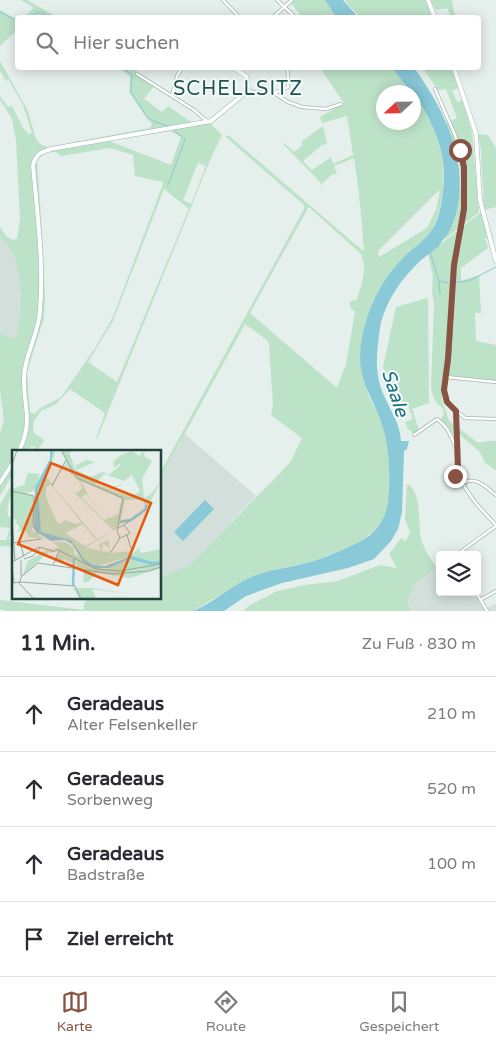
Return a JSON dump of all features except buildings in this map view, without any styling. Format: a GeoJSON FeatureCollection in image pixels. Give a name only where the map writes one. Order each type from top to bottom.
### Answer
{"type":"FeatureCollection","features":[{"type":"Feature","properties":{"kind":"street"},"geometry":{"type":"LineString","coordinates":[[223,0],[237,15]]}},
{"type":"Feature","properties":{"kind":"street"},"geometry":{"type":"LineString","coordinates":[[277,0],[293,15]]}},
{"type":"Feature","properties":{"kind":"street"},"geometry":{"type":"LineString","coordinates":[[276,15],[292,0]]}},
{"type":"Feature","properties":{"kind":"street"},"geometry":{"type":"LineString","coordinates":[[428,0],[434,15]]}},
{"type":"Feature","properties":{"kind":"street"},"geometry":{"type":"LineString","coordinates":[[172,96],[177,76],[181,70]]}},
{"type":"Feature","properties":{"kind":"street"},"geometry":{"type":"LineString","coordinates":[[20,450],[27,429],[24,376],[40,311],[41,283],[35,158],[41,152],[208,122],[215,119],[247,90],[248,80],[246,76],[237,70]]}},
{"type":"Feature","properties":{"kind":"street"},"geometry":{"type":"LineString","coordinates":[[247,90],[274,93],[288,87],[287,70]]}},
{"type":"Feature","properties":{"kind":"street"},"geometry":{"type":"LineString","coordinates":[[455,70],[476,134],[480,200],[496,261]]}},
{"type":"Feature","properties":{"kind":"street"},"geometry":{"type":"LineString","coordinates":[[137,74],[194,110],[208,122]]}},
{"type":"Feature","properties":{"kind":"street"},"geometry":{"type":"LineString","coordinates":[[435,89],[456,135],[462,159],[464,209],[454,265],[444,395],[448,404],[465,418]]}},
{"type":"Feature","properties":{"kind":"street"},"geometry":{"type":"LineString","coordinates":[[274,93],[288,102],[302,107],[326,109],[341,104]]}},
{"type":"Feature","properties":{"kind":"street"},"geometry":{"type":"LineString","coordinates":[[446,377],[496,382]]}},
{"type":"Feature","properties":{"kind":"street"},"geometry":{"type":"LineString","coordinates":[[456,411],[458,468],[462,483]]}},
{"type":"Feature","properties":{"kind":"street"},"geometry":{"type":"LineString","coordinates":[[457,422],[465,418],[496,419]]}},
{"type":"Feature","properties":{"kind":"street"},"geometry":{"type":"LineString","coordinates":[[414,435],[437,419],[443,423],[458,450]]}},
{"type":"Feature","properties":{"kind":"street"},"geometry":{"type":"LineString","coordinates":[[0,483],[12,464]]}},
{"type":"Feature","properties":{"kind":"street"},"geometry":{"type":"LineString","coordinates":[[452,472],[496,525],[461,551]]}},
{"type":"Feature","properties":{"kind":"street"},"geometry":{"type":"LineString","coordinates":[[462,483],[468,480],[475,481],[496,495]]}},
{"type":"Feature","properties":{"kind":"street"},"geometry":{"type":"LineString","coordinates":[[480,600],[496,591]]}},
{"type":"Feature","properties":{"kind":"street"},"geometry":{"type":"LineString","coordinates":[[478,596],[486,611]]}},
{"type":"Feature","properties":{"kind":"shaded area"},"geometry":{"type":"Polygon","coordinates":[[[0,237],[13,252],[18,266],[20,285],[19,323],[17,336],[13,340],[0,333],[0,237]]]}},
{"type":"Feature","properties":{"kind":"shaded area"},"geometry":{"type":"Polygon","coordinates":[[[185,434],[256,496],[190,565],[161,577],[161,477],[185,434]]]}},
{"type":"Feature","properties":{"kind":"shaded area"},"geometry":{"type":"Polygon","coordinates":[[[436,568],[436,596],[479,596],[487,608],[496,604],[496,611],[412,611],[407,602],[414,583],[436,568]]]}},
{"type":"Feature","properties":{"kind":"green space"},"geometry":{"type":"Polygon","coordinates":[[[21,0],[27,0],[53,15],[26,15],[33,7],[21,0]]]}},
{"type":"Feature","properties":{"kind":"green space"},"geometry":{"type":"Polygon","coordinates":[[[294,0],[325,0],[335,15],[300,15],[291,3],[294,0]]]}},
{"type":"Feature","properties":{"kind":"green space"},"geometry":{"type":"Polygon","coordinates":[[[345,0],[427,0],[432,15],[359,15],[345,0]]]}},
{"type":"Feature","properties":{"kind":"green space"},"geometry":{"type":"Polygon","coordinates":[[[430,0],[452,0],[455,15],[450,15],[447,8],[436,10],[430,0]]]}},
{"type":"Feature","properties":{"kind":"green space"},"geometry":{"type":"Polygon","coordinates":[[[0,10],[15,18],[15,32],[0,46],[0,10]]]}},
{"type":"Feature","properties":{"kind":"green space"},"geometry":{"type":"Polygon","coordinates":[[[0,61],[27,109],[36,139],[40,144],[47,147],[150,128],[152,124],[129,92],[130,76],[122,70],[137,71],[135,74],[154,86],[144,99],[162,112],[168,106],[195,125],[210,123],[222,135],[210,160],[97,439],[105,413],[70,389],[56,404],[41,411],[34,421],[34,433],[44,440],[38,450],[34,450],[36,446],[28,450],[12,450],[12,475],[0,496],[0,433],[4,420],[0,390],[0,333],[13,339],[17,336],[20,312],[20,283],[14,257],[8,246],[0,238],[0,227],[6,236],[12,240],[17,239],[20,219],[16,140],[12,119],[0,96],[8,107],[12,106],[23,128],[29,134],[32,133],[23,105],[8,79],[6,81],[0,71],[0,61]],[[171,131],[109,141],[171,165],[181,137],[171,131]],[[110,148],[61,156],[56,152],[50,152],[43,155],[37,161],[45,300],[44,318],[27,372],[30,412],[34,414],[61,397],[95,348],[113,317],[163,184],[163,182],[135,176],[133,155],[110,148]],[[198,163],[183,200],[191,204],[206,166],[198,163]],[[164,189],[113,321],[88,362],[117,382],[188,211],[188,208],[164,189]]]}},
{"type":"Feature","properties":{"kind":"green space"},"geometry":{"type":"Polygon","coordinates":[[[321,70],[394,70],[405,85],[376,85],[376,130],[421,130],[421,105],[433,128],[443,162],[442,198],[430,234],[373,301],[365,323],[362,340],[360,354],[368,395],[379,415],[390,458],[386,516],[375,530],[357,544],[314,561],[277,569],[245,580],[193,611],[6,611],[0,609],[0,600],[84,610],[84,603],[89,598],[161,598],[161,577],[190,565],[291,461],[302,438],[271,415],[273,405],[269,345],[267,340],[245,324],[161,477],[161,471],[304,209],[304,205],[226,137],[228,135],[363,251],[364,249],[354,158],[334,166],[337,174],[331,175],[321,185],[283,144],[294,152],[303,145],[301,142],[323,126],[327,144],[322,145],[303,161],[312,170],[331,157],[333,164],[353,155],[347,116],[322,123],[320,117],[344,103],[321,70]],[[440,190],[378,251],[379,257],[427,228],[436,210],[440,190]],[[308,208],[250,313],[337,388],[346,364],[355,312],[350,307],[350,301],[357,300],[363,277],[364,265],[361,254],[308,208]]]}},
{"type":"Feature","properties":{"kind":"green space"},"geometry":{"type":"Polygon","coordinates":[[[424,70],[453,70],[459,88],[452,91],[457,102],[463,100],[472,133],[479,212],[445,239],[445,235],[453,225],[461,185],[459,163],[446,123],[457,118],[446,89],[438,90],[424,70]]]}},
{"type":"Feature","properties":{"kind":"green space"},"geometry":{"type":"Polygon","coordinates":[[[478,134],[488,135],[496,148],[496,207],[484,210],[481,151],[478,134]]]}},
{"type":"Feature","properties":{"kind":"green space"},"geometry":{"type":"Polygon","coordinates":[[[484,210],[493,237],[485,238],[488,248],[461,268],[461,281],[479,275],[481,313],[475,313],[476,341],[496,345],[496,381],[444,375],[442,399],[449,421],[477,442],[496,441],[496,470],[485,463],[480,452],[460,435],[453,435],[441,419],[444,414],[443,408],[436,402],[431,388],[434,304],[432,292],[433,276],[428,254],[484,210]]]}},
{"type":"Feature","properties":{"kind":"green space"},"geometry":{"type":"Polygon","coordinates":[[[428,298],[429,403],[412,409],[419,430],[414,434],[408,429],[405,422],[413,419],[408,406],[400,408],[383,367],[396,307],[428,298]]]}},
{"type":"Feature","properties":{"kind":"green space"},"geometry":{"type":"Polygon","coordinates":[[[12,484],[12,493],[7,512],[8,516],[12,518],[12,531],[9,539],[12,540],[12,547],[0,546],[0,540],[6,540],[10,528],[0,527],[0,505],[12,484]]]}},
{"type":"Feature","properties":{"kind":"green space"},"geometry":{"type":"Polygon","coordinates":[[[407,484],[412,487],[417,500],[421,539],[436,568],[415,583],[407,602],[412,611],[243,611],[250,605],[277,591],[338,581],[380,565],[397,568],[389,554],[401,538],[406,541],[410,532],[405,520],[407,484]]]}},
{"type":"Feature","properties":{"kind":"water"},"geometry":{"type":"Polygon","coordinates":[[[325,0],[343,0],[356,15],[335,15],[325,0]]]}},
{"type":"Feature","properties":{"kind":"water"},"geometry":{"type":"Polygon","coordinates":[[[394,70],[415,70],[426,85],[446,122],[453,141],[460,182],[458,203],[451,229],[439,246],[421,260],[401,282],[390,299],[380,328],[377,360],[379,383],[396,422],[401,441],[409,441],[407,449],[404,451],[402,512],[398,529],[391,541],[374,559],[348,568],[282,583],[246,596],[224,611],[193,611],[253,576],[314,561],[356,544],[373,532],[381,523],[388,504],[388,450],[382,425],[366,387],[360,364],[361,342],[373,302],[386,278],[404,257],[433,229],[440,208],[444,180],[443,161],[439,143],[421,105],[421,85],[405,85],[394,70]]]}},
{"type":"Feature","properties":{"kind":"water"},"geometry":{"type":"Polygon","coordinates":[[[205,500],[214,509],[183,541],[174,532],[205,500]]]}},
{"type":"Feature","properties":{"kind":"waterway"},"geometry":{"type":"LineString","coordinates":[[0,12],[15,20]]}},
{"type":"Feature","properties":{"kind":"waterway"},"geometry":{"type":"LineString","coordinates":[[34,15],[40,13],[46,15]]}},
{"type":"Feature","properties":{"kind":"waterway"},"geometry":{"type":"LineString","coordinates":[[125,70],[132,75],[131,92],[147,117],[168,126]]}},
{"type":"Feature","properties":{"kind":"waterway"},"geometry":{"type":"LineString","coordinates":[[173,130],[181,136]]}},
{"type":"Feature","properties":{"kind":"waterway"},"geometry":{"type":"LineString","coordinates":[[168,185],[185,140],[184,138]]}},
{"type":"Feature","properties":{"kind":"waterway"},"geometry":{"type":"LineString","coordinates":[[430,252],[439,281],[440,294]]}},
{"type":"Feature","properties":{"kind":"waterway"},"geometry":{"type":"LineString","coordinates":[[455,283],[471,280],[496,267]]}},
{"type":"Feature","properties":{"kind":"waterway"},"geometry":{"type":"LineString","coordinates":[[439,281],[449,283]]}},
{"type":"Feature","properties":{"kind":"district","name":"SCHELLSITZ"},"geometry":{"type":"Point","coordinates":[238,89]}},
{"type":"Feature","properties":{"kind":"route"},"geometry":{"type":"LineString","coordinates":[[455,476],[459,482],[462,482],[458,468],[456,411],[448,404],[444,387],[448,359],[454,260],[464,209],[464,167],[460,150]]}},
{"type":"Feature","properties":{"kind":"water label","name":"Saale"},"geometry":{"type":"Point","coordinates":[395,393]}}]}
